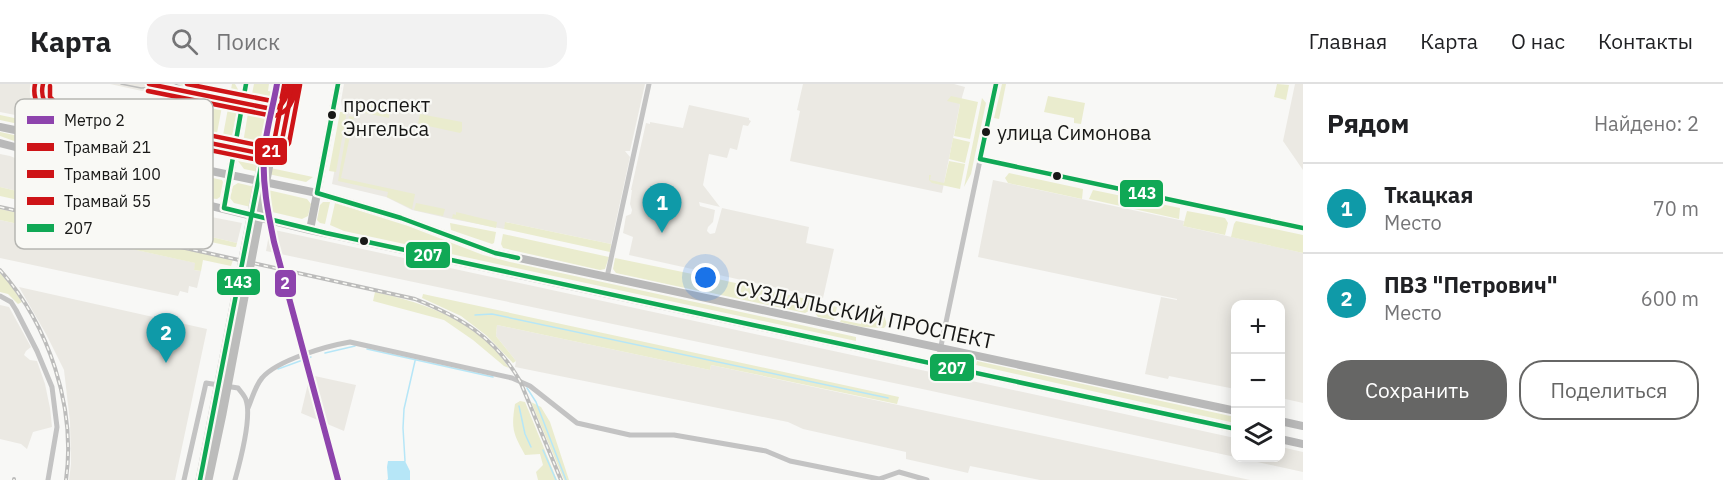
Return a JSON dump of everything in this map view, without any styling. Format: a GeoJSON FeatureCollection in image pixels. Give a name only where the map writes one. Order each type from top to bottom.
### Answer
{"type":"FeatureCollection","features":[{"type":"Feature","properties":{"kind":"main road"},"geometry":{"type":"LineString","coordinates":[[224,208],[246,84]]}},
{"type":"Feature","properties":{"kind":"main road"},"geometry":{"type":"LineString","coordinates":[[310,230],[338,84]]}},
{"type":"Feature","properties":{"kind":"main road"},"geometry":{"type":"LineString","coordinates":[[200,480],[279,90],[222,414],[208,480]]}},
{"type":"Feature","properties":{"kind":"main road","name":"СУЗДАЛЬСКИЙ ПРОСПЕКТ"},"geometry":{"type":"LineString","coordinates":[[0,127],[15,130]]}},
{"type":"Feature","properties":{"kind":"main road","name":"СУЗДАЛЬСКИЙ ПРОСПЕКТ"},"geometry":{"type":"LineString","coordinates":[[0,143],[15,147]]}},
{"type":"Feature","properties":{"kind":"main road","name":"СУЗДАЛЬСКИЙ ПРОСПЕКТ"},"geometry":{"type":"LineString","coordinates":[[213,171],[317,193],[401,218],[495,253],[1231,410]]}},
{"type":"Feature","properties":{"kind":"main road","name":"СУЗДАЛЬСКИЙ ПРОСПЕКТ"},"geometry":{"type":"LineString","coordinates":[[213,205],[310,230],[1231,428]]}},
{"type":"Feature","properties":{"kind":"main road"},"geometry":{"type":"LineString","coordinates":[[1285,422],[1303,426]]}},
{"type":"Feature","properties":{"kind":"main road"},"geometry":{"type":"LineString","coordinates":[[1285,440],[1303,444]]}},
{"type":"Feature","properties":{"kind":"street"},"geometry":{"type":"LineString","coordinates":[[607,278],[649,84]]}},
{"type":"Feature","properties":{"kind":"street"},"geometry":{"type":"LineString","coordinates":[[937,365],[996,84]]}},
{"type":"Feature","properties":{"kind":"street"},"geometry":{"type":"LineString","coordinates":[[980,159],[1303,228]]}},
{"type":"Feature","properties":{"kind":"street"},"geometry":{"type":"LineString","coordinates":[[0,296],[11,302],[16,310],[37,351],[51,387],[57,427],[48,480]]}},
{"type":"Feature","properties":{"kind":"street"},"geometry":{"type":"LineString","coordinates":[[235,480],[241,457],[248,408],[258,384],[267,372],[294,358],[350,342],[512,378],[530,386],[578,423],[630,435],[674,435],[766,451],[790,461],[879,479],[898,472],[927,480]]}},
{"type":"Feature","properties":{"kind":"street"},"geometry":{"type":"LineString","coordinates":[[184,480],[206,383],[238,388],[246,398],[248,408]]}},
{"type":"Feature","properties":{"kind":"shaded area"},"geometry":{"type":"Polygon","coordinates":[[[0,84],[41,84],[39,99],[15,99],[15,115],[0,112],[0,84]]]}},
{"type":"Feature","properties":{"kind":"shaded area"},"geometry":{"type":"Polygon","coordinates":[[[110,84],[180,84],[198,93],[197,96],[161,89],[142,91],[110,84]]]}},
{"type":"Feature","properties":{"kind":"shaded area"},"geometry":{"type":"Polygon","coordinates":[[[344,84],[645,84],[630,151],[625,151],[630,157],[611,244],[506,222],[504,229],[447,218],[412,210],[386,197],[332,184],[344,118],[341,101],[344,84]]]}},
{"type":"Feature","properties":{"kind":"shaded area"},"geometry":{"type":"Polygon","coordinates":[[[803,84],[954,84],[965,87],[942,193],[790,161],[803,84]]]}},
{"type":"Feature","properties":{"kind":"shaded area"},"geometry":{"type":"Polygon","coordinates":[[[1295,84],[1303,84],[1303,170],[1283,141],[1295,84]]]}},
{"type":"Feature","properties":{"kind":"shaded area"},"geometry":{"type":"Polygon","coordinates":[[[689,105],[749,118],[751,121],[748,126],[743,125],[737,150],[730,148],[727,158],[709,154],[703,185],[720,207],[699,202],[700,206],[715,210],[713,222],[707,231],[710,234],[715,233],[722,208],[809,227],[806,243],[834,249],[823,298],[629,255],[633,237],[623,233],[626,216],[631,214],[632,210],[631,190],[646,123],[683,128],[689,105]]]}},
{"type":"Feature","properties":{"kind":"shaded area"},"geometry":{"type":"Polygon","coordinates":[[[0,154],[15,158],[15,191],[0,187],[0,154]]]}},
{"type":"Feature","properties":{"kind":"shaded area"},"geometry":{"type":"Polygon","coordinates":[[[993,180],[1184,221],[1183,226],[1303,253],[1303,403],[1285,399],[1285,300],[1231,300],[1231,388],[1169,376],[1168,379],[1145,374],[1161,297],[1177,299],[978,257],[993,180]]]}},
{"type":"Feature","properties":{"kind":"shaded area"},"geometry":{"type":"Polygon","coordinates":[[[213,217],[242,223],[237,243],[213,237],[213,217]]]}},
{"type":"Feature","properties":{"kind":"shaded area"},"geometry":{"type":"Polygon","coordinates":[[[0,220],[15,223],[15,249],[132,249],[196,263],[194,270],[201,271],[197,288],[189,286],[188,293],[180,291],[178,296],[0,258],[0,220]]]}},
{"type":"Feature","properties":{"kind":"shaded area"},"geometry":{"type":"Polygon","coordinates":[[[270,229],[1231,437],[1231,456],[927,390],[266,251],[270,229]]]}},
{"type":"Feature","properties":{"kind":"shaded area"},"geometry":{"type":"Polygon","coordinates":[[[19,287],[207,329],[175,480],[69,480],[70,422],[64,370],[19,287]]]}},
{"type":"Feature","properties":{"kind":"shaded area"},"geometry":{"type":"Polygon","coordinates":[[[0,305],[9,307],[31,347],[24,355],[30,360],[37,361],[50,408],[52,427],[33,432],[27,449],[21,444],[0,439],[0,305]]]}},
{"type":"Feature","properties":{"kind":"shaded area"},"geometry":{"type":"Polygon","coordinates":[[[497,325],[710,370],[711,365],[1250,480],[1040,480],[970,466],[968,473],[906,459],[906,452],[803,429],[788,422],[515,367],[516,361],[496,336],[497,325]]]}},
{"type":"Feature","properties":{"kind":"shaded area"},"geometry":{"type":"Polygon","coordinates":[[[310,375],[356,385],[344,431],[301,413],[310,375]]]}},
{"type":"Feature","properties":{"kind":"shaded area"},"geometry":{"type":"Polygon","coordinates":[[[1285,448],[1303,452],[1303,472],[1257,462],[1285,462],[1285,448]]]}},
{"type":"Feature","properties":{"kind":"green space"},"geometry":{"type":"Polygon","coordinates":[[[180,84],[204,84],[225,89],[223,99],[198,93],[180,84]]]}},
{"type":"Feature","properties":{"kind":"green space"},"geometry":{"type":"Polygon","coordinates":[[[232,84],[235,84],[240,93],[239,102],[229,100],[232,84]]]}},
{"type":"Feature","properties":{"kind":"green space"},"geometry":{"type":"Polygon","coordinates":[[[254,84],[269,84],[268,91],[286,94],[271,108],[250,104],[254,84]]]}},
{"type":"Feature","properties":{"kind":"green space"},"geometry":{"type":"Polygon","coordinates":[[[1002,84],[1006,84],[999,119],[994,118],[1002,84]]]}},
{"type":"Feature","properties":{"kind":"green space"},"geometry":{"type":"Polygon","coordinates":[[[1277,84],[1289,85],[1286,100],[1274,97],[1277,84]]]}},
{"type":"Feature","properties":{"kind":"green space"},"geometry":{"type":"Polygon","coordinates":[[[178,92],[213,99],[182,99],[178,92]]]}},
{"type":"Feature","properties":{"kind":"green space"},"geometry":{"type":"Polygon","coordinates":[[[951,96],[978,102],[970,139],[954,136],[960,104],[947,101],[951,96]]]}},
{"type":"Feature","properties":{"kind":"green space"},"geometry":{"type":"Polygon","coordinates":[[[1048,96],[1085,103],[1081,124],[1074,123],[1074,118],[1044,112],[1048,96]]]}},
{"type":"Feature","properties":{"kind":"green space"},"geometry":{"type":"Polygon","coordinates":[[[982,98],[986,103],[971,174],[964,187],[982,98]]]}},
{"type":"Feature","properties":{"kind":"green space"},"geometry":{"type":"Polygon","coordinates":[[[213,99],[223,101],[215,144],[213,144],[213,99]]]}},
{"type":"Feature","properties":{"kind":"green space"},"geometry":{"type":"Polygon","coordinates":[[[289,101],[283,133],[275,147],[261,153],[242,149],[249,107],[270,110],[279,108],[289,101]]]}},
{"type":"Feature","properties":{"kind":"green space"},"geometry":{"type":"Polygon","coordinates":[[[352,101],[390,108],[389,118],[350,110],[352,101]]]}},
{"type":"Feature","properties":{"kind":"green space"},"geometry":{"type":"Polygon","coordinates":[[[229,103],[238,105],[230,148],[221,146],[229,103]]]}},
{"type":"Feature","properties":{"kind":"green space"},"geometry":{"type":"Polygon","coordinates":[[[340,112],[345,112],[346,116],[336,172],[329,171],[340,112]]]}},
{"type":"Feature","properties":{"kind":"green space"},"geometry":{"type":"Polygon","coordinates":[[[420,114],[462,122],[462,131],[460,133],[419,124],[420,114]]]}},
{"type":"Feature","properties":{"kind":"green space"},"geometry":{"type":"Polygon","coordinates":[[[0,115],[15,118],[15,123],[0,120],[0,115]]]}},
{"type":"Feature","properties":{"kind":"green space"},"geometry":{"type":"Polygon","coordinates":[[[349,116],[354,117],[341,178],[415,194],[412,209],[387,197],[388,192],[338,181],[349,116]]]}},
{"type":"Feature","properties":{"kind":"green space"},"geometry":{"type":"Polygon","coordinates":[[[0,132],[15,135],[15,141],[0,136],[0,132]]]}},
{"type":"Feature","properties":{"kind":"green space"},"geometry":{"type":"Polygon","coordinates":[[[286,135],[280,165],[240,157],[241,152],[268,154],[273,152],[286,135]]]}},
{"type":"Feature","properties":{"kind":"green space"},"geometry":{"type":"Polygon","coordinates":[[[953,138],[970,142],[965,163],[949,159],[953,138]]]}},
{"type":"Feature","properties":{"kind":"green space"},"geometry":{"type":"Polygon","coordinates":[[[238,161],[313,177],[306,182],[244,169],[238,161]]]}},
{"type":"Feature","properties":{"kind":"green space"},"geometry":{"type":"Polygon","coordinates":[[[949,161],[965,164],[960,189],[932,183],[929,180],[929,175],[931,175],[930,180],[944,183],[949,161]]]}},
{"type":"Feature","properties":{"kind":"green space"},"geometry":{"type":"Polygon","coordinates":[[[1009,173],[1083,189],[1082,199],[1008,183],[1005,178],[1009,173]]]}},
{"type":"Feature","properties":{"kind":"green space"},"geometry":{"type":"Polygon","coordinates":[[[213,178],[223,182],[220,197],[213,199],[213,178]]]}},
{"type":"Feature","properties":{"kind":"green space"},"geometry":{"type":"Polygon","coordinates":[[[238,183],[307,199],[311,204],[308,216],[302,219],[234,203],[230,198],[233,186],[238,183]]]}},
{"type":"Feature","properties":{"kind":"green space"},"geometry":{"type":"Polygon","coordinates":[[[0,187],[15,191],[15,199],[0,196],[0,187]]]}},
{"type":"Feature","properties":{"kind":"green space"},"geometry":{"type":"Polygon","coordinates":[[[1093,190],[1180,208],[1179,219],[1089,199],[1093,190]]]}},
{"type":"Feature","properties":{"kind":"green space"},"geometry":{"type":"Polygon","coordinates":[[[323,202],[330,202],[325,224],[317,220],[320,205],[323,202]]]}},
{"type":"Feature","properties":{"kind":"green space"},"geometry":{"type":"Polygon","coordinates":[[[335,203],[408,226],[483,255],[856,337],[856,341],[344,231],[330,225],[335,203]]]}},
{"type":"Feature","properties":{"kind":"green space"},"geometry":{"type":"Polygon","coordinates":[[[416,203],[445,209],[443,216],[414,210],[416,203]]]}},
{"type":"Feature","properties":{"kind":"green space"},"geometry":{"type":"Polygon","coordinates":[[[0,209],[15,212],[15,223],[0,220],[0,209]]]}},
{"type":"Feature","properties":{"kind":"green space"},"geometry":{"type":"Polygon","coordinates":[[[1187,211],[1225,218],[1228,223],[1225,235],[1183,226],[1187,211]]]}},
{"type":"Feature","properties":{"kind":"green space"},"geometry":{"type":"Polygon","coordinates":[[[456,212],[497,222],[496,228],[452,218],[456,212]]]}},
{"type":"Feature","properties":{"kind":"green space"},"geometry":{"type":"Polygon","coordinates":[[[1236,221],[1303,235],[1303,253],[1231,237],[1236,221]]]}},
{"type":"Feature","properties":{"kind":"green space"},"geometry":{"type":"Polygon","coordinates":[[[505,222],[611,244],[610,252],[504,229],[505,222]]]}},
{"type":"Feature","properties":{"kind":"green space"},"geometry":{"type":"Polygon","coordinates":[[[450,223],[496,232],[494,243],[451,230],[450,223]]]}},
{"type":"Feature","properties":{"kind":"green space"},"geometry":{"type":"Polygon","coordinates":[[[503,234],[609,257],[605,269],[600,270],[503,248],[501,244],[503,234]]]}},
{"type":"Feature","properties":{"kind":"green space"},"geometry":{"type":"Polygon","coordinates":[[[213,237],[237,243],[234,247],[213,242],[213,237]]]}},
{"type":"Feature","properties":{"kind":"green space"},"geometry":{"type":"Polygon","coordinates":[[[132,249],[183,249],[233,260],[231,266],[203,260],[201,271],[194,270],[195,263],[132,249]]]}},
{"type":"Feature","properties":{"kind":"green space"},"geometry":{"type":"Polygon","coordinates":[[[615,258],[702,276],[699,291],[616,273],[613,269],[615,258]]]}},
{"type":"Feature","properties":{"kind":"green space"},"geometry":{"type":"Polygon","coordinates":[[[0,273],[22,302],[18,304],[8,294],[0,292],[0,273]]]}},
{"type":"Feature","properties":{"kind":"green space"},"geometry":{"type":"Polygon","coordinates":[[[709,277],[811,300],[809,311],[805,313],[707,292],[709,277]]]}},
{"type":"Feature","properties":{"kind":"green space"},"geometry":{"type":"Polygon","coordinates":[[[375,292],[413,302],[450,317],[483,338],[509,368],[444,320],[373,301],[375,292]]]}},
{"type":"Feature","properties":{"kind":"green space"},"geometry":{"type":"Polygon","coordinates":[[[423,294],[899,397],[897,404],[711,365],[710,370],[497,325],[496,336],[516,361],[513,363],[487,336],[461,316],[422,298],[423,294]]]}},
{"type":"Feature","properties":{"kind":"green space"},"geometry":{"type":"Polygon","coordinates":[[[818,302],[837,307],[834,320],[818,317],[815,313],[818,302]]]}},
{"type":"Feature","properties":{"kind":"green space"},"geometry":{"type":"Polygon","coordinates":[[[864,312],[884,316],[885,327],[862,327],[840,322],[841,320],[861,324],[864,312]]]}},
{"type":"Feature","properties":{"kind":"green space"},"geometry":{"type":"Polygon","coordinates":[[[977,361],[1231,416],[1231,422],[976,365],[977,361]]]}},
{"type":"Feature","properties":{"kind":"green space"},"geometry":{"type":"Polygon","coordinates":[[[520,401],[525,402],[557,480],[538,480],[536,472],[543,465],[540,454],[525,455],[518,441],[513,419],[515,404],[520,401]]]}},
{"type":"Feature","properties":{"kind":"green space"},"geometry":{"type":"Polygon","coordinates":[[[531,402],[541,407],[550,422],[569,480],[564,480],[531,402]]]}},
{"type":"Feature","properties":{"kind":"water"},"geometry":{"type":"Polygon","coordinates":[[[388,461],[405,461],[410,471],[410,480],[387,480],[388,461]]]}},
{"type":"Feature","properties":{"kind":"waterway"},"geometry":{"type":"LineString","coordinates":[[475,315],[492,314],[888,398]]}},
{"type":"Feature","properties":{"kind":"waterway"},"geometry":{"type":"LineString","coordinates":[[325,353],[355,346]]}},
{"type":"Feature","properties":{"kind":"waterway"},"geometry":{"type":"LineString","coordinates":[[367,349],[493,377]]}},
{"type":"Feature","properties":{"kind":"waterway"},"geometry":{"type":"LineString","coordinates":[[278,369],[311,357]]}},
{"type":"Feature","properties":{"kind":"waterway"},"geometry":{"type":"LineString","coordinates":[[405,461],[404,409],[415,361]]}},
{"type":"Feature","properties":{"kind":"waterway"},"geometry":{"type":"LineString","coordinates":[[527,388],[536,402],[566,480]]}},
{"type":"Feature","properties":{"kind":"waterway"},"geometry":{"type":"LineString","coordinates":[[519,406],[525,434],[531,447]]}},
{"type":"Feature","properties":{"kind":"waterway"},"geometry":{"type":"LineString","coordinates":[[543,450],[556,480]]}},
{"type":"Feature","properties":{"kind":"tram line","name":"100"},"geometry":{"type":"LineString","coordinates":[[35,84],[36,99]]}},
{"type":"Feature","properties":{"kind":"tram line","name":"21"},"geometry":{"type":"LineString","coordinates":[[43,84],[44,99]]}},
{"type":"Feature","properties":{"kind":"tram line"},"geometry":{"type":"LineString","coordinates":[[121,84],[141,88],[162,87]]}},
{"type":"Feature","properties":{"kind":"tram line","name":"21"},"geometry":{"type":"LineString","coordinates":[[149,84],[272,109],[283,103],[289,84]]}},
{"type":"Feature","properties":{"kind":"tram line"},"geometry":{"type":"LineString","coordinates":[[175,84],[198,95]]}},
{"type":"Feature","properties":{"kind":"tram line","name":"55"},"geometry":{"type":"LineString","coordinates":[[187,84],[272,101],[278,97],[281,84]]}},
{"type":"Feature","properties":{"kind":"tram line","name":"55"},"geometry":{"type":"LineString","coordinates":[[213,136],[262,146],[269,144],[275,137],[285,84]]}},
{"type":"Feature","properties":{"kind":"tram line","name":"21"},"geometry":{"type":"LineString","coordinates":[[213,144],[263,154],[274,150],[282,140],[293,84]]}},
{"type":"Feature","properties":{"kind":"tram line","name":"100"},"geometry":{"type":"LineString","coordinates":[[213,104],[273,116],[283,112],[290,105],[296,85]]}},
{"type":"Feature","properties":{"kind":"tram line","name":"100"},"geometry":{"type":"LineString","coordinates":[[213,151],[263,161],[278,156],[289,143],[300,85]]}},
{"type":"Feature","properties":{"kind":"tram line","name":"55"},"geometry":{"type":"LineString","coordinates":[[50,86],[52,99]]}},
{"type":"Feature","properties":{"kind":"tram line"},"geometry":{"type":"LineString","coordinates":[[169,89],[182,99]]}},
{"type":"Feature","properties":{"kind":"tram line","name":"100"},"geometry":{"type":"LineString","coordinates":[[148,91],[188,99]]}},
{"type":"Feature","properties":{"kind":"railway"},"geometry":{"type":"LineString","coordinates":[[0,207],[15,210]]}},
{"type":"Feature","properties":{"kind":"railway"},"geometry":{"type":"LineString","coordinates":[[189,249],[415,299],[461,321],[488,340],[520,381],[561,480]]}},
{"type":"Feature","properties":{"kind":"railway"},"geometry":{"type":"LineString","coordinates":[[0,270],[32,316],[55,368],[67,424],[66,480]]}},
{"type":"Feature","properties":{"kind":"metro line","name":"2"},"geometry":{"type":"LineString","coordinates":[[277,84],[264,153],[268,209],[274,242],[338,480]]}},
{"type":"Feature","properties":{"kind":"transit line","name":"207"},"geometry":{"type":"LineString","coordinates":[[246,84],[224,208],[326,233],[1231,428]]}},
{"type":"Feature","properties":{"kind":"transit line","name":"143"},"geometry":{"type":"LineString","coordinates":[[200,480],[277,84]]}},
{"type":"Feature","properties":{"kind":"transit line","name":"207"},"geometry":{"type":"LineString","coordinates":[[338,84],[317,193],[401,218],[495,253],[518,258]]}},
{"type":"Feature","properties":{"kind":"transit line","name":"143"},"geometry":{"type":"LineString","coordinates":[[980,159],[996,84]]}},
{"type":"Feature","properties":{"kind":"transit line","name":"143"},"geometry":{"type":"LineString","coordinates":[[980,159],[1303,228]]}},
{"type":"Feature","properties":{"kind":"place","name":"проспект Энгельса"},"geometry":{"type":"Point","coordinates":[332,115]}},
{"type":"Feature","properties":{"kind":"place","name":"улица Симонова"},"geometry":{"type":"Point","coordinates":[986,132]}},
{"type":"Feature","properties":{"kind":"place","name":"Ткацкая"},"geometry":{"type":"Point","coordinates":[662,233]}},
{"type":"Feature","properties":{"kind":"place","name":"ПВЗ \"Петрович\""},"geometry":{"type":"Point","coordinates":[166,363]}}]}
